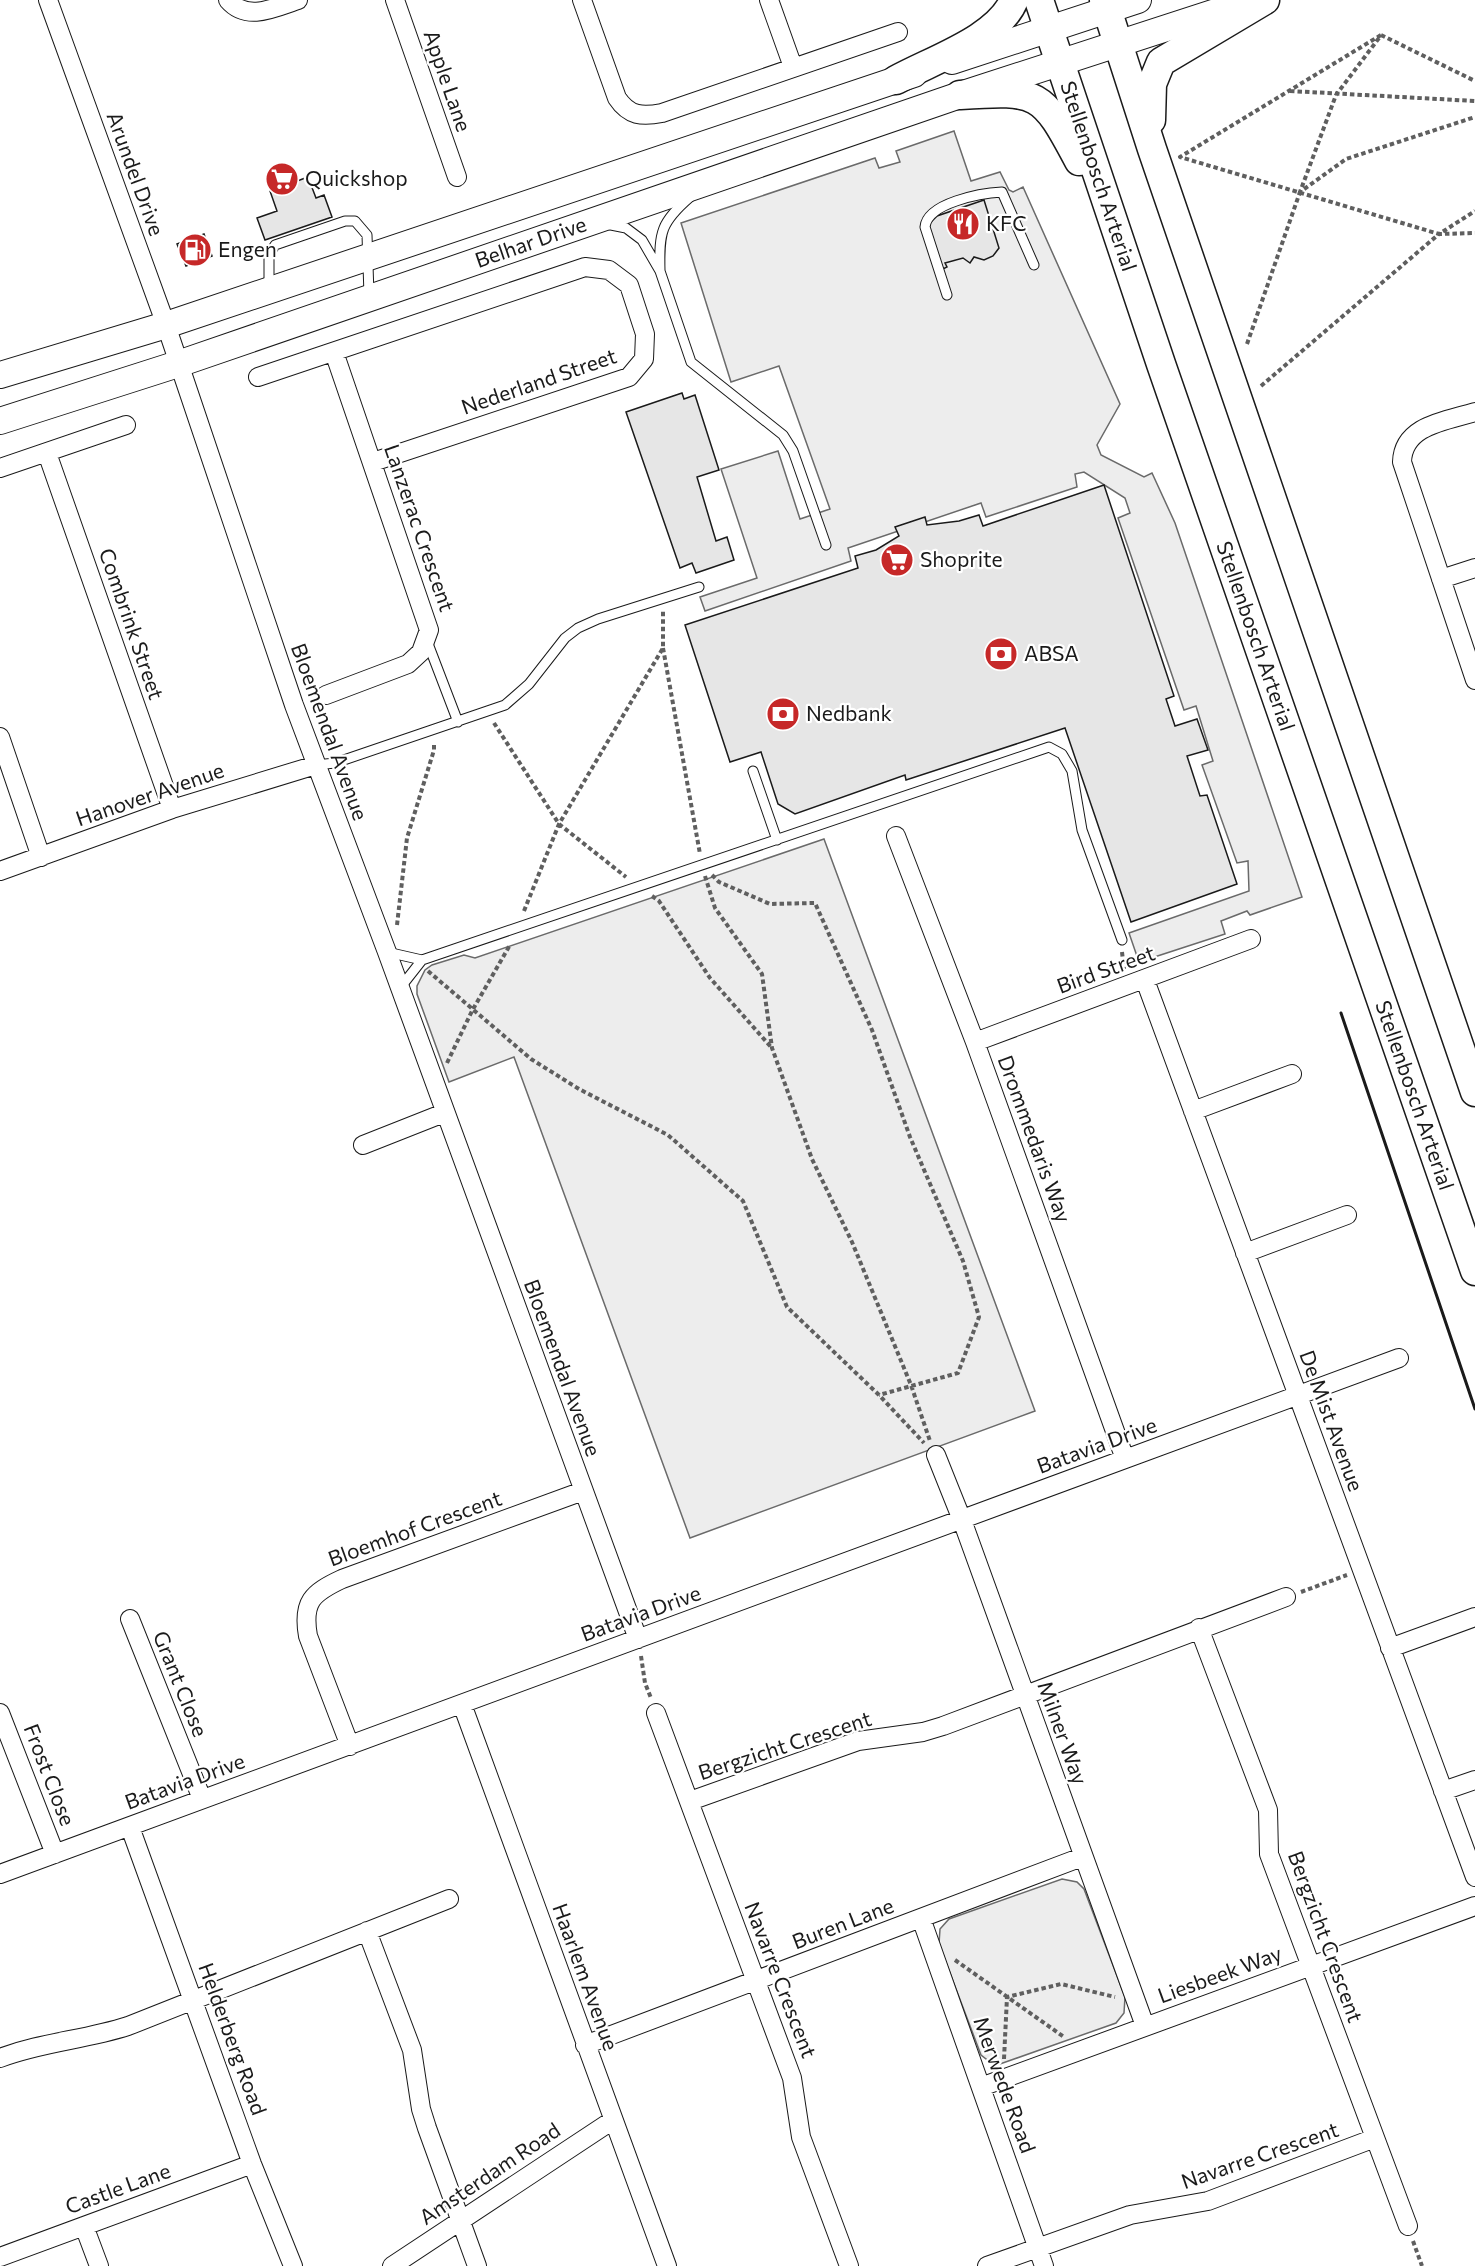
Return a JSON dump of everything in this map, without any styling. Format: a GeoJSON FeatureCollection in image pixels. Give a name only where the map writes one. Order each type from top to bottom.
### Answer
{"type":"FeatureCollection","features":[{"type":"Feature","properties":{"kind":"main road"},"geometry":{"type":"LineString","coordinates":[[896,80],[984,34],[1004,16],[1014,0]]}},
{"type":"Feature","properties":{"kind":"main road","name":"Stellenbosch Arterial"},"geometry":{"type":"LineString","coordinates":[[1039,0],[1475,1271]]}},
{"type":"Feature","properties":{"kind":"main road","name":"Belhar Drive"},"geometry":{"type":"LineString","coordinates":[[0,375],[269,291],[1049,29],[1106,5],[1138,0]]}},
{"type":"Feature","properties":{"kind":"main road","name":"Belhar Drive"},"geometry":{"type":"LineString","coordinates":[[0,421],[178,364],[960,95],[1253,0]]}},
{"type":"Feature","properties":{"kind":"main road"},"geometry":{"type":"LineString","coordinates":[[1152,149],[1152,84],[1161,62],[1264,0]]}},
{"type":"Feature","properties":{"kind":"main road"},"geometry":{"type":"LineString","coordinates":[[1106,5],[1152,149],[1475,1092]]}},
{"type":"Feature","properties":{"kind":"main road"},"geometry":{"type":"LineString","coordinates":[[960,95],[1017,92],[1041,103],[1062,129],[1119,237]]}},
{"type":"Feature","properties":{"kind":"street","name":"Arundel Drive"},"geometry":{"type":"LineString","coordinates":[[48,0],[166,325],[178,364]]}},
{"type":"Feature","properties":{"kind":"street"},"geometry":{"type":"LineString","coordinates":[[228,0],[241,11],[255,13],[298,0]]}},
{"type":"Feature","properties":{"kind":"street","name":"Apple Lane"},"geometry":{"type":"LineString","coordinates":[[395,0],[457,177]]}},
{"type":"Feature","properties":{"kind":"street"},"geometry":{"type":"LineString","coordinates":[[582,0],[617,98],[624,108],[635,115],[662,113],[898,32]]}},
{"type":"Feature","properties":{"kind":"street"},"geometry":{"type":"LineString","coordinates":[[770,0],[793,68]]}},
{"type":"Feature","properties":{"kind":"street","name":"Nederland Street"},"geometry":{"type":"LineString","coordinates":[[258,378],[585,267],[609,270],[629,285],[645,334],[644,359],[628,377],[373,462]]}},
{"type":"Feature","properties":{"kind":"street","name":"Lanzerac Crescent"},"geometry":{"type":"LineString","coordinates":[[326,695],[408,664],[421,652],[427,641],[429,626],[334,352]]}},
{"type":"Feature","properties":{"kind":"street","name":"Bloemendal Avenue"},"geometry":{"type":"LineString","coordinates":[[178,364],[294,705],[387,952],[638,1639]]}},
{"type":"Feature","properties":{"kind":"street"},"geometry":{"type":"LineString","coordinates":[[1475,412],[1415,433],[1404,444],[1402,453],[1402,462],[1475,680]]}},
{"type":"Feature","properties":{"kind":"street"},"geometry":{"type":"LineString","coordinates":[[0,468],[126,425]]}},
{"type":"Feature","properties":{"kind":"street","name":"Combrink Street"},"geometry":{"type":"LineString","coordinates":[[47,453],[172,809]]}},
{"type":"Feature","properties":{"kind":"street"},"geometry":{"type":"LineString","coordinates":[[1441,579],[1475,568]]}},
{"type":"Feature","properties":{"kind":"street"},"geometry":{"type":"LineString","coordinates":[[0,736],[41,857]]}},
{"type":"Feature","properties":{"kind":"street","name":"Hanover Avenue"},"geometry":{"type":"LineString","coordinates":[[0,871],[172,809],[316,765]]}},
{"type":"Feature","properties":{"kind":"street","name":"Drommedaris Way"},"geometry":{"type":"LineString","coordinates":[[896,836],[975,1042],[1125,1459]]}},
{"type":"Feature","properties":{"kind":"street","name":"Bird Street"},"geometry":{"type":"LineString","coordinates":[[975,1042],[1251,939]]}},
{"type":"Feature","properties":{"kind":"street","name":"De Mist Avenue"},"geometry":{"type":"LineString","coordinates":[[1137,983],[1193,1111],[1475,1877]]}},
{"type":"Feature","properties":{"kind":"street"},"geometry":{"type":"LineString","coordinates":[[1193,1111],[1292,1074]]}},
{"type":"Feature","properties":{"kind":"street"},"geometry":{"type":"LineString","coordinates":[[363,1145],[444,1113]]}},
{"type":"Feature","properties":{"kind":"street"},"geometry":{"type":"LineString","coordinates":[[1245,1253],[1347,1215]]}},
{"type":"Feature","properties":{"kind":"street","name":"Batavia Drive"},"geometry":{"type":"LineString","coordinates":[[0,1875],[1400,1358]]}},
{"type":"Feature","properties":{"kind":"street","name":"Milner Way"},"geometry":{"type":"LineString","coordinates":[[936,1455],[962,1520],[1023,1694],[1145,2026]]}},
{"type":"Feature","properties":{"kind":"street","name":"Bloemhof Crescent"},"geometry":{"type":"LineString","coordinates":[[350,1746],[308,1636],[304,1618],[309,1601],[321,1588],[342,1579],[583,1491]]}},
{"type":"Feature","properties":{"kind":"street","name":"Bergzicht Crescent"},"geometry":{"type":"LineString","coordinates":[[690,1802],[858,1741],[923,1732],[1286,1597]]}},
{"type":"Feature","properties":{"kind":"street"},"geometry":{"type":"LineString","coordinates":[[1390,1648],[1475,1617]]}},
{"type":"Feature","properties":{"kind":"street","name":"Grant Close"},"geometry":{"type":"LineString","coordinates":[[130,1619],[202,1799]]}},
{"type":"Feature","properties":{"kind":"street","name":"Bergzicht Crescent"},"geometry":{"type":"LineString","coordinates":[[1200,1628],[1263,1796],[1270,1827],[1269,1854],[1408,2226]]}},
{"type":"Feature","properties":{"kind":"street","name":"Haarlem Avenue"},"geometry":{"type":"LineString","coordinates":[[462,1704],[667,2266]]}},
{"type":"Feature","properties":{"kind":"street","name":"Frost Close"},"geometry":{"type":"LineString","coordinates":[[0,1713],[55,1854]]}},
{"type":"Feature","properties":{"kind":"street","name":"Navarre Crescent"},"geometry":{"type":"LineString","coordinates":[[656,1713],[792,2078],[801,2137],[849,2266]]}},
{"type":"Feature","properties":{"kind":"street"},"geometry":{"type":"LineString","coordinates":[[1443,1791],[1475,1780]]}},
{"type":"Feature","properties":{"kind":"street","name":"Helderberg Road"},"geometry":{"type":"LineString","coordinates":[[130,1827],[252,2164],[293,2266]]}},
{"type":"Feature","properties":{"kind":"street","name":"Buren Lane"},"geometry":{"type":"LineString","coordinates":[[585,2045],[1083,1857]]}},
{"type":"Feature","properties":{"kind":"street"},"geometry":{"type":"LineString","coordinates":[[0,2058],[32,2046],[98,2036],[194,2001],[449,1899]]}},
{"type":"Feature","properties":{"kind":"street","name":"Liesbeek Way"},"geometry":{"type":"LineString","coordinates":[[981,2087],[1475,1906]]}},
{"type":"Feature","properties":{"kind":"street","name":"Merwede Road"},"geometry":{"type":"LineString","coordinates":[[921,1918],[1044,2266]]}},
{"type":"Feature","properties":{"kind":"street"},"geometry":{"type":"LineString","coordinates":[[367,1931],[412,2050],[421,2109],[477,2266]]}},
{"type":"Feature","properties":{"kind":"street","name":"Amsterdam Road"},"geometry":{"type":"LineString","coordinates":[[392,2266],[613,2120]]}},
{"type":"Feature","properties":{"kind":"street","name":"Navarre Crescent"},"geometry":{"type":"LineString","coordinates":[[987,2266],[1130,2215],[1208,2201],[1375,2138]]}},
{"type":"Feature","properties":{"kind":"street","name":"Castle Lane"},"geometry":{"type":"LineString","coordinates":[[0,2257],[252,2164]]}},
{"type":"Feature","properties":{"kind":"street"},"geometry":{"type":"LineString","coordinates":[[84,2226],[99,2266]]}},
{"type":"Feature","properties":{"kind":"lane"},"geometry":{"type":"LineString","coordinates":[[660,271],[659,238],[663,225],[672,212],[706,184]]}},
{"type":"Feature","properties":{"kind":"lane"},"geometry":{"type":"LineString","coordinates":[[947,296],[925,227],[926,219],[932,212],[980,193],[1002,192],[1034,265]]}},
{"type":"Feature","properties":{"kind":"lane"},"geometry":{"type":"LineString","coordinates":[[269,291],[269,255],[275,245],[345,221],[355,221],[367,235],[369,298]]}},
{"type":"Feature","properties":{"kind":"lane"},"geometry":{"type":"LineString","coordinates":[[574,227],[604,224],[626,228],[642,240],[660,271],[691,362],[783,435],[793,451],[826,545]]}},
{"type":"Feature","properties":{"kind":"lane"},"geometry":{"type":"LineString","coordinates":[[316,765],[335,763],[505,705],[516,697],[565,638],[578,628],[598,618],[699,587]]}},
{"type":"Feature","properties":{"kind":"lane"},"geometry":{"type":"LineString","coordinates":[[427,641],[458,722]]}},
{"type":"Feature","properties":{"kind":"lane"},"geometry":{"type":"LineString","coordinates":[[387,952],[422,960],[1050,747],[1062,754],[1072,771],[1082,830],[1122,940]]}},
{"type":"Feature","properties":{"kind":"lane"},"geometry":{"type":"LineString","coordinates":[[753,771],[777,840]]}},
{"type":"Feature","properties":{"kind":"lane"},"geometry":{"type":"LineString","coordinates":[[400,988],[422,960]]}},
{"type":"Feature","properties":{"kind":"path"},"geometry":{"type":"LineString","coordinates":[[1381,35],[1475,81]]}},
{"type":"Feature","properties":{"kind":"path"},"geometry":{"type":"LineString","coordinates":[[1381,35],[1180,157],[1439,234],[1475,233]]}},
{"type":"Feature","properties":{"kind":"path"},"geometry":{"type":"LineString","coordinates":[[1246,344],[1336,95],[1381,35]]}},
{"type":"Feature","properties":{"kind":"path"},"geometry":{"type":"LineString","coordinates":[[1289,91],[1475,100]]}},
{"type":"Feature","properties":{"kind":"path"},"geometry":{"type":"LineString","coordinates":[[1300,192],[1346,159],[1475,117]]}},
{"type":"Feature","properties":{"kind":"path"},"geometry":{"type":"LineString","coordinates":[[1261,386],[1439,234],[1475,211]]}},
{"type":"Feature","properties":{"kind":"path"},"geometry":{"type":"LineString","coordinates":[[664,598],[663,648],[702,865],[715,908],[762,974],[772,1048],[812,1160],[852,1242],[911,1385],[936,1455]]}},
{"type":"Feature","properties":{"kind":"path"},"geometry":{"type":"LineString","coordinates":[[430,1074],[444,1069],[472,1011],[520,927],[559,824],[663,648]]}},
{"type":"Feature","properties":{"kind":"path"},"geometry":{"type":"LineString","coordinates":[[405,957],[397,929],[407,838],[434,750],[433,731]]}},
{"type":"Feature","properties":{"kind":"path"},"geometry":{"type":"LineString","coordinates":[[702,865],[719,882],[770,904],[815,903],[872,1030],[910,1137],[963,1262],[979,1317],[958,1373],[879,1395]]}},
{"type":"Feature","properties":{"kind":"path"},"geometry":{"type":"LineString","coordinates":[[1122,940],[1125,974],[1137,983]]}},
{"type":"Feature","properties":{"kind":"path"},"geometry":{"type":"LineString","coordinates":[[422,960],[428,972],[531,1059],[579,1089],[668,1135],[742,1202],[787,1307],[879,1395],[936,1455]]}},
{"type":"Feature","properties":{"kind":"path"},"geometry":{"type":"LineString","coordinates":[[1286,1597],[1362,1570]]}},
{"type":"Feature","properties":{"kind":"path"},"geometry":{"type":"LineString","coordinates":[[638,1639],[645,1683],[656,1713]]}},
{"type":"Feature","properties":{"kind":"path"},"geometry":{"type":"LineString","coordinates":[[937,1963],[952,1958],[1066,2038],[1070,2054]]}},
{"type":"Feature","properties":{"kind":"path"},"geometry":{"type":"LineString","coordinates":[[1007,1997],[1060,1984],[1126,2000],[1134,1997]]}},
{"type":"Feature","properties":{"kind":"path"},"geometry":{"type":"LineString","coordinates":[[1006,2077],[1004,2063],[1007,1997]]}},
{"type":"Feature","properties":{"kind":"path"},"geometry":{"type":"LineString","coordinates":[[1408,2226],[1422,2266]]}},
{"type":"Feature","properties":{"kind":"shaded area"},"geometry":{"type":"Polygon","coordinates":[[[954,131],[971,181],[1000,172],[1009,190],[1013,192],[1023,187],[1120,404],[1097,445],[1101,455],[1144,477],[1152,473],[1175,523],[1302,897],[1250,915],[1247,911],[1221,921],[1225,934],[1139,962],[1129,933],[1249,891],[1248,861],[1237,863],[1202,765],[1213,761],[1196,706],[1184,710],[1118,518],[1130,513],[1125,498],[1084,472],[1075,474],[1077,487],[986,517],[981,503],[848,548],[851,561],[705,611],[700,597],[757,578],[721,469],[778,451],[800,519],[830,509],[779,366],[731,382],[681,223],[875,158],[879,168],[900,162],[896,151],[954,131]]]}},
{"type":"Feature","properties":{"kind":"shaded area"},"geometry":{"type":"Polygon","coordinates":[[[824,839],[1035,1411],[690,1538],[514,1057],[449,1082],[417,994],[417,986],[425,970],[432,965],[464,955],[475,958],[824,839]]]}},
{"type":"Feature","properties":{"kind":"shaded area"},"geometry":{"type":"Polygon","coordinates":[[[1062,1879],[1077,1882],[1084,1889],[1125,1997],[1124,2013],[1116,2023],[1000,2064],[990,2062],[981,2055],[939,1944],[940,1929],[949,1919],[1062,1879]]]}},
{"type":"Feature","properties":{"kind":"building"},"geometry":{"type":"Polygon","coordinates":[[[308,177],[316,198],[324,195],[332,217],[265,240],[257,218],[277,211],[270,191],[308,177]]]}},
{"type":"Feature","properties":{"kind":"building"},"geometry":{"type":"Polygon","coordinates":[[[984,200],[999,248],[993,256],[984,260],[974,257],[970,263],[963,258],[945,263],[947,267],[943,269],[929,229],[930,223],[937,216],[984,200]]]}},
{"type":"Feature","properties":{"kind":"building","name":"Engen"},"geometry":{"type":"Polygon","coordinates":[[[204,234],[212,256],[186,266],[177,244],[204,234]]]}},
{"type":"Feature","properties":{"kind":"building"},"geometry":{"type":"Polygon","coordinates":[[[682,393],[684,399],[695,395],[719,470],[697,477],[716,541],[727,537],[734,560],[696,573],[692,563],[680,568],[626,412],[682,393]]]}},
{"type":"Feature","properties":{"kind":"building"},"geometry":{"type":"Polygon","coordinates":[[[1104,485],[1174,696],[1166,699],[1175,726],[1197,719],[1208,750],[1187,756],[1200,796],[1207,795],[1237,884],[1131,922],[1065,728],[906,780],[905,775],[795,814],[778,804],[761,752],[730,762],[685,625],[858,568],[855,556],[876,550],[899,536],[895,527],[925,517],[927,525],[959,521],[979,515],[983,526],[1104,485]]]}},
{"type":"Feature","properties":{"kind":"wall"},"geometry":{"type":"LineString","coordinates":[[1341,1013],[1475,1409]]}},
{"type":"Feature","properties":{"kind":"place","name":"Quickshop"},"geometry":{"type":"Point","coordinates":[282,179]}},
{"type":"Feature","properties":{"kind":"place","name":"KFC"},"geometry":{"type":"Point","coordinates":[963,224]}},
{"type":"Feature","properties":{"kind":"place","name":"Engen"},"geometry":{"type":"Point","coordinates":[195,250]}},
{"type":"Feature","properties":{"kind":"place","name":"Shoprite"},"geometry":{"type":"Point","coordinates":[897,560]}},
{"type":"Feature","properties":{"kind":"place","name":"ABSA"},"geometry":{"type":"Point","coordinates":[1001,654]}},
{"type":"Feature","properties":{"kind":"place","name":"Nedbank"},"geometry":{"type":"Point","coordinates":[783,714]}}]}
